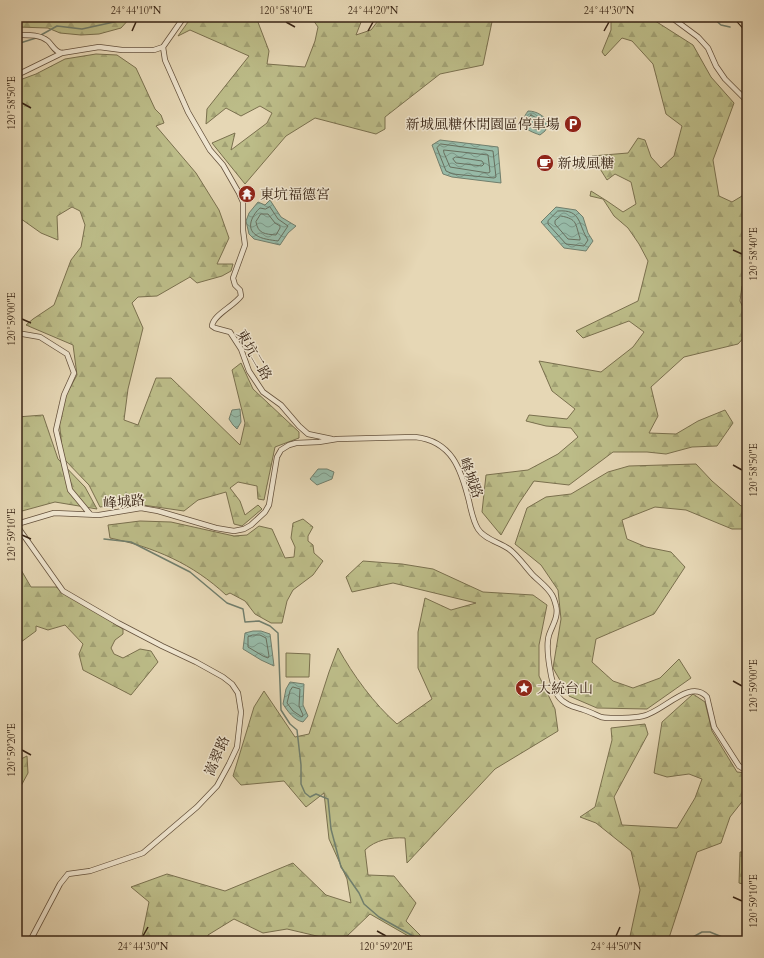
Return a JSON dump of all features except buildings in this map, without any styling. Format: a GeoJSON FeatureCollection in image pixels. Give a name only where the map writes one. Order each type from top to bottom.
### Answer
{"type":"FeatureCollection","features":[{"type":"Feature","properties":{"kind":"highway"},"geometry":{"type":"LineString","coordinates":[[738,17],[747,27]]}},
{"type":"Feature","properties":{"kind":"street"},"geometry":{"type":"LineString","coordinates":[[17,74],[62,53],[99,47],[122,50],[154,50],[163,47],[184,17]]}},
{"type":"Feature","properties":{"kind":"street"},"geometry":{"type":"LineString","coordinates":[[671,17],[698,37],[708,48],[716,66],[747,101]]}},
{"type":"Feature","properties":{"kind":"street"},"geometry":{"type":"LineString","coordinates":[[17,35],[38,36],[47,41],[58,52],[62,53]]}},
{"type":"Feature","properties":{"kind":"street","name":"東坑二路"},"geometry":{"type":"LineString","coordinates":[[163,47],[165,60],[188,112],[210,150],[223,165],[240,193],[243,202],[243,230],[245,245],[233,278],[235,285],[240,290],[240,296],[237,302],[212,322],[212,326],[230,332],[241,350],[249,371],[255,380],[264,392],[280,405],[299,426],[308,434],[337,439]]}},
{"type":"Feature","properties":{"kind":"street"},"geometry":{"type":"LineString","coordinates":[[17,333],[40,337],[67,354],[74,374],[64,395],[56,430],[70,490],[90,514]]}},
{"type":"Feature","properties":{"kind":"street","name":"峰城路"},"geometry":{"type":"LineString","coordinates":[[17,525],[54,513],[98,515],[141,508],[158,511],[216,528],[234,531],[251,525],[265,512],[269,505],[277,457],[280,450],[289,445],[337,439],[426,438],[446,448],[455,460],[479,530],[484,536],[499,542],[511,550],[532,575],[552,594],[557,607],[557,614],[548,636],[549,665],[555,692],[562,702],[602,717],[637,717],[652,714],[687,692],[700,692],[708,697],[714,727],[739,766],[747,771]]}},
{"type":"Feature","properties":{"kind":"street","name":"嵩翠路"},"geometry":{"type":"LineString","coordinates":[[17,525],[63,591],[118,623],[223,677],[232,684],[238,694],[241,712],[237,747],[217,786],[197,807],[143,853],[90,870],[68,874],[60,884],[30,941]]}},
{"type":"Feature","properties":{"kind":"green space"},"geometry":{"type":"Polygon","coordinates":[[[17,17],[131,17],[121,28],[99,34],[81,35],[60,33],[48,28],[17,27],[17,17]]]}},
{"type":"Feature","properties":{"kind":"green space"},"geometry":{"type":"Polygon","coordinates":[[[194,17],[256,17],[269,51],[267,64],[305,67],[315,41],[318,27],[311,17],[363,17],[356,35],[371,30],[381,17],[493,17],[483,65],[440,74],[385,117],[385,129],[376,134],[315,118],[286,136],[245,184],[212,143],[235,133],[231,150],[267,123],[272,113],[260,106],[241,116],[226,108],[206,124],[207,109],[249,56],[190,30],[178,36],[188,22],[194,17]]]}},
{"type":"Feature","properties":{"kind":"green space"},"geometry":{"type":"Polygon","coordinates":[[[611,17],[649,17],[693,45],[711,77],[734,103],[713,160],[719,196],[732,202],[742,196],[747,170],[747,285],[742,286],[740,301],[747,316],[747,334],[738,344],[684,357],[651,387],[658,416],[649,433],[676,434],[698,421],[725,410],[733,423],[717,446],[692,447],[666,454],[647,452],[613,452],[569,485],[534,481],[519,503],[501,535],[482,512],[486,475],[528,470],[558,454],[578,437],[571,428],[546,426],[526,421],[529,415],[567,419],[575,409],[552,391],[539,361],[601,372],[633,347],[644,332],[629,321],[583,338],[576,331],[638,301],[648,261],[628,228],[614,216],[603,199],[590,196],[591,191],[623,212],[636,204],[631,182],[615,174],[607,180],[592,156],[628,153],[638,138],[645,140],[651,157],[661,168],[674,156],[682,126],[666,114],[653,64],[632,41],[622,38],[605,56],[602,52],[611,30],[611,17]]]}},
{"type":"Feature","properties":{"kind":"green space"},"geometry":{"type":"Polygon","coordinates":[[[96,54],[117,55],[136,68],[155,109],[161,115],[164,123],[156,126],[196,173],[219,210],[229,238],[217,264],[233,264],[231,271],[222,276],[197,283],[190,277],[157,296],[138,297],[132,303],[143,328],[128,389],[124,420],[138,425],[156,378],[171,378],[240,445],[245,423],[232,370],[241,363],[253,389],[299,432],[299,438],[275,447],[264,500],[258,499],[257,486],[238,482],[230,488],[240,501],[245,515],[258,505],[262,509],[242,526],[234,524],[226,492],[198,500],[184,511],[129,503],[100,507],[89,485],[63,458],[59,419],[66,395],[77,375],[73,345],[26,325],[54,305],[71,260],[81,247],[85,225],[80,211],[72,207],[57,216],[58,240],[41,233],[17,216],[17,81],[36,74],[65,59],[96,54]]]}},
{"type":"Feature","properties":{"kind":"green space"},"geometry":{"type":"Polygon","coordinates":[[[43,415],[58,459],[85,487],[97,509],[55,502],[17,511],[17,417],[43,415]]]}},
{"type":"Feature","properties":{"kind":"green space"},"geometry":{"type":"Polygon","coordinates":[[[696,464],[712,481],[741,506],[747,505],[747,529],[732,529],[686,510],[655,507],[622,520],[627,539],[646,547],[671,552],[685,567],[654,614],[596,639],[592,662],[613,681],[633,688],[660,678],[679,659],[691,678],[647,709],[597,708],[569,696],[553,668],[561,619],[558,590],[541,565],[515,544],[527,508],[546,497],[571,494],[608,472],[629,466],[696,464]]]}},
{"type":"Feature","properties":{"kind":"green space"},"geometry":{"type":"Polygon","coordinates":[[[303,519],[313,527],[308,536],[308,541],[313,545],[314,553],[323,561],[313,575],[293,590],[287,601],[282,623],[271,623],[255,614],[245,601],[230,593],[226,595],[200,574],[172,558],[142,546],[110,538],[108,525],[140,521],[171,522],[234,536],[247,535],[259,526],[272,529],[285,558],[294,557],[295,547],[291,538],[293,523],[303,519]]]}},
{"type":"Feature","properties":{"kind":"green space"},"geometry":{"type":"Polygon","coordinates":[[[363,561],[402,564],[433,569],[483,592],[533,595],[547,605],[539,645],[539,676],[555,709],[558,731],[495,769],[407,863],[405,838],[384,840],[365,850],[368,875],[394,876],[416,903],[406,921],[426,941],[413,941],[410,937],[370,914],[346,937],[321,937],[287,929],[263,933],[234,919],[208,935],[207,941],[141,941],[149,902],[131,887],[167,874],[225,891],[293,863],[326,895],[351,903],[347,879],[329,839],[324,793],[306,807],[284,781],[241,785],[233,776],[254,707],[264,691],[295,737],[309,734],[338,648],[364,689],[397,724],[432,699],[418,668],[418,632],[425,598],[451,610],[476,603],[393,583],[352,592],[346,577],[363,561]]]}},
{"type":"Feature","properties":{"kind":"green space"},"geometry":{"type":"Polygon","coordinates":[[[17,563],[31,587],[56,587],[123,629],[123,634],[115,640],[111,648],[114,654],[123,658],[140,649],[151,651],[158,662],[131,695],[83,670],[79,654],[83,644],[65,625],[48,630],[36,626],[36,631],[17,645],[17,563]]]}},
{"type":"Feature","properties":{"kind":"green space"},"geometry":{"type":"Polygon","coordinates":[[[286,653],[310,654],[309,677],[286,677],[286,653]]]}},
{"type":"Feature","properties":{"kind":"green space"},"geometry":{"type":"Polygon","coordinates":[[[693,694],[705,702],[712,731],[737,772],[747,773],[747,800],[745,798],[730,817],[721,843],[697,852],[668,941],[629,941],[640,890],[631,851],[596,823],[580,817],[595,807],[612,740],[611,728],[645,724],[648,734],[614,797],[622,825],[677,828],[695,798],[702,779],[689,774],[667,777],[654,773],[662,722],[693,694]]]}},
{"type":"Feature","properties":{"kind":"green space"},"geometry":{"type":"Polygon","coordinates":[[[27,756],[28,773],[21,786],[17,782],[17,761],[27,756]]]}},
{"type":"Feature","properties":{"kind":"green space"},"geometry":{"type":"Polygon","coordinates":[[[740,852],[747,852],[747,885],[739,883],[740,852]]]}},
{"type":"Feature","properties":{"kind":"water"},"geometry":{"type":"Polygon","coordinates":[[[528,111],[540,114],[549,123],[545,131],[540,135],[527,129],[523,124],[523,120],[528,111]]]}},
{"type":"Feature","properties":{"kind":"water"},"geometry":{"type":"Polygon","coordinates":[[[440,140],[498,147],[501,183],[452,177],[443,174],[432,145],[440,140]]]}},
{"type":"Feature","properties":{"kind":"water"},"geometry":{"type":"Polygon","coordinates":[[[270,200],[281,217],[296,226],[288,233],[280,245],[254,239],[249,234],[246,221],[249,213],[258,202],[265,205],[270,200]]]}},
{"type":"Feature","properties":{"kind":"water"},"geometry":{"type":"Polygon","coordinates":[[[556,207],[576,210],[583,217],[588,233],[593,241],[586,251],[564,248],[541,222],[556,207]]]}},
{"type":"Feature","properties":{"kind":"water"},"geometry":{"type":"Polygon","coordinates":[[[240,409],[241,422],[237,429],[229,419],[232,410],[240,409]]]}},
{"type":"Feature","properties":{"kind":"water"},"geometry":{"type":"Polygon","coordinates":[[[318,469],[327,469],[334,472],[332,479],[317,485],[310,479],[318,469]]]}},
{"type":"Feature","properties":{"kind":"water"},"geometry":{"type":"Polygon","coordinates":[[[261,631],[270,634],[274,666],[243,649],[245,633],[261,631]]]}},
{"type":"Feature","properties":{"kind":"water"},"geometry":{"type":"Polygon","coordinates":[[[290,682],[304,684],[303,705],[308,716],[303,722],[294,718],[283,704],[286,689],[290,682]]]}},
{"type":"Feature","properties":{"kind":"waterway"},"geometry":{"type":"LineString","coordinates":[[41,35],[57,26],[82,29],[114,22],[127,17]]}},
{"type":"Feature","properties":{"kind":"waterway"},"geometry":{"type":"LineString","coordinates":[[712,17],[721,25],[730,27]]}},
{"type":"Feature","properties":{"kind":"waterway"},"geometry":{"type":"LineString","coordinates":[[17,44],[36,38]]}},
{"type":"Feature","properties":{"kind":"waterway"},"geometry":{"type":"LineString","coordinates":[[104,539],[131,542],[190,572],[227,603],[243,609],[245,622],[259,621],[270,626],[278,633],[281,710],[290,724],[297,730],[301,765],[301,784],[305,793],[310,797],[316,794],[328,799],[331,829],[341,867],[359,893],[364,904],[379,917],[422,941]]}},
{"type":"Feature","properties":{"kind":"waterway"},"geometry":{"type":"LineString","coordinates":[[676,941],[693,937],[702,932],[710,932],[734,941],[747,939]]}},
{"type":"Feature","properties":{"kind":"place","name":"新城風糖休閒園區停車場"},"geometry":{"type":"Point","coordinates":[573,124]}},
{"type":"Feature","properties":{"kind":"place","name":"新城風糖"},"geometry":{"type":"Point","coordinates":[545,163]}},
{"type":"Feature","properties":{"kind":"place","name":"東坑福德宮"},"geometry":{"type":"Point","coordinates":[247,194]}},
{"type":"Feature","properties":{"kind":"place","name":"大統台山"},"geometry":{"type":"Point","coordinates":[524,688]}}]}
